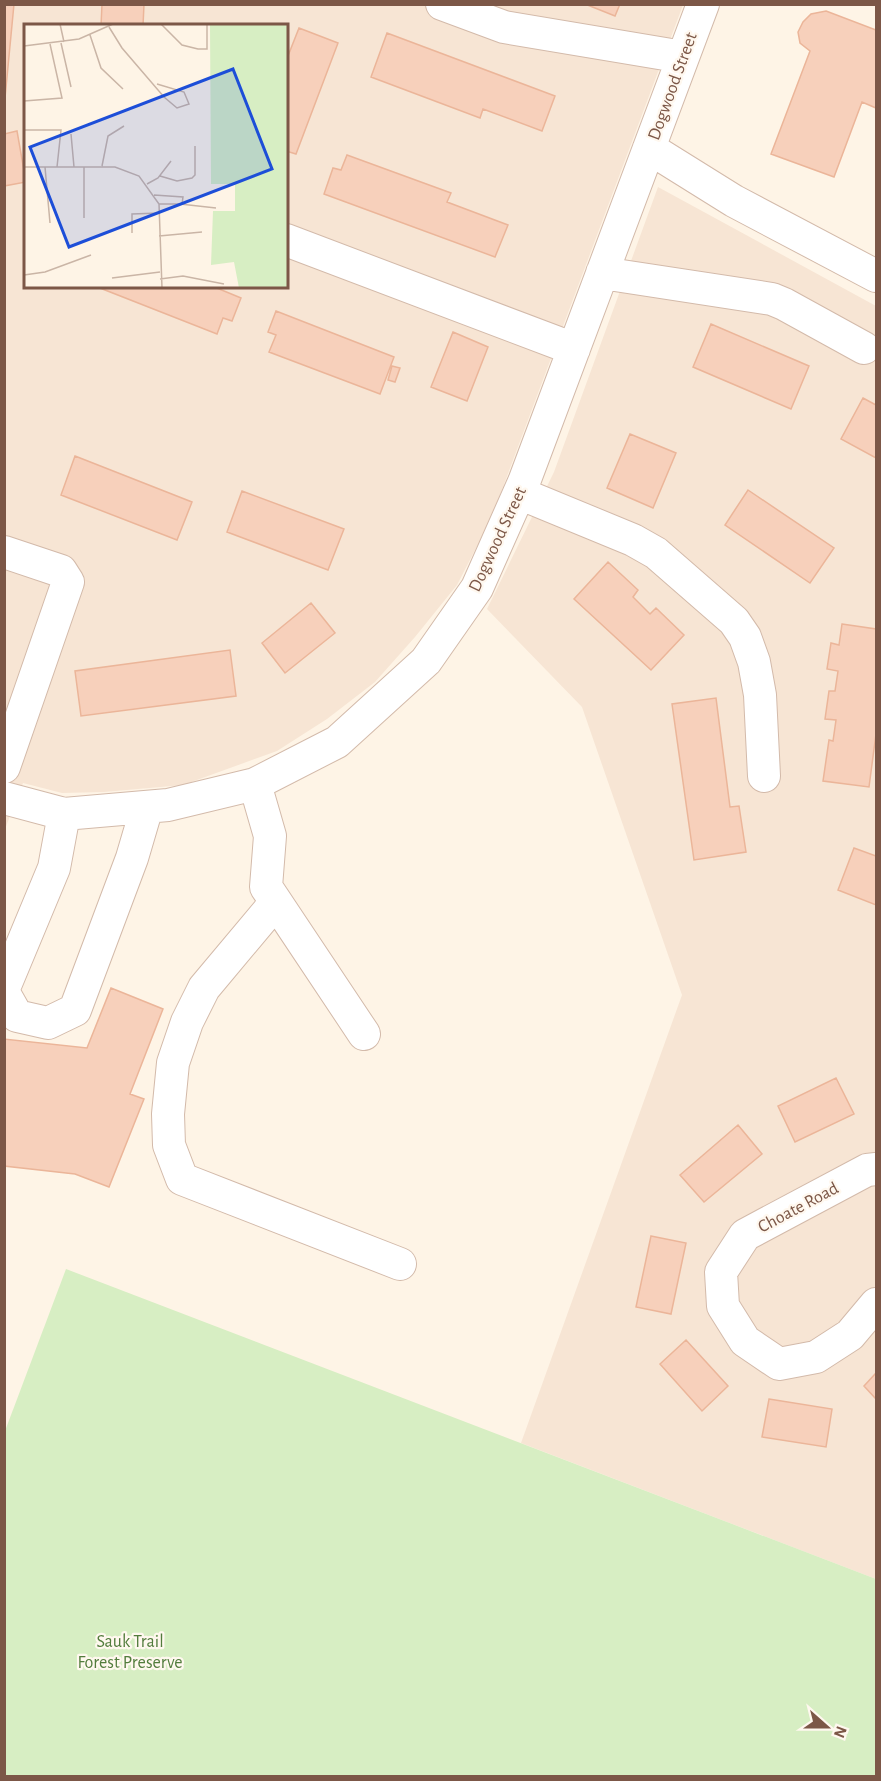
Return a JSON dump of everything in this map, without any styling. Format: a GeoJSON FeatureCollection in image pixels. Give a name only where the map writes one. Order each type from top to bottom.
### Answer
{"type":"FeatureCollection","features":[{"type":"Feature","properties":{"kind":"street"},"geometry":{"type":"LineString","coordinates":[[442,4],[504,27],[683,57]]}},
{"type":"Feature","properties":{"kind":"street","name":"Dogwood Street"},"geometry":{"type":"LineString","coordinates":[[4,798],[64,814],[168,805],[255,784],[337,742],[426,661],[477,588],[519,493],[703,4]]}},
{"type":"Feature","properties":{"kind":"street"},"geometry":{"type":"LineString","coordinates":[[649,148],[734,201],[876,276]]}},
{"type":"Feature","properties":{"kind":"street"},"geometry":{"type":"LineString","coordinates":[[288,241],[574,349]]}},
{"type":"Feature","properties":{"kind":"street"},"geometry":{"type":"LineString","coordinates":[[602,273],[772,299],[864,348]]}},
{"type":"Feature","properties":{"kind":"street"},"geometry":{"type":"LineString","coordinates":[[519,493],[633,540],[656,553],[734,621],[745,637],[754,662],[760,695],[764,776]]}},
{"type":"Feature","properties":{"kind":"street"},"geometry":{"type":"LineString","coordinates":[[4,552],[61,571],[68,582],[4,767]]}},
{"type":"Feature","properties":{"kind":"street"},"geometry":{"type":"LineString","coordinates":[[255,784],[270,836],[266,887],[363,1034]]}},
{"type":"Feature","properties":{"kind":"street"},"geometry":{"type":"LineString","coordinates":[[64,814],[54,868],[6,982],[17,1016],[48,1023],[75,1010],[132,858],[147,807]]}},
{"type":"Feature","properties":{"kind":"street"},"geometry":{"type":"LineString","coordinates":[[276,902],[204,988],[187,1022],[173,1063],[168,1114],[170,1145],[183,1179],[400,1264]]}},
{"type":"Feature","properties":{"kind":"street","name":"Choate Road"},"geometry":{"type":"LineString","coordinates":[[876,1168],[867,1170],[745,1235],[721,1272],[723,1306],[745,1341],[779,1364],[816,1357],[850,1335],[876,1304]]}},
{"type":"Feature","properties":{"kind":"shaded area"},"geometry":{"type":"Polygon","coordinates":[[[5,5],[683,5],[491,519],[457,585],[415,637],[375,682],[327,719],[277,751],[183,785],[62,793],[23,783],[5,829],[5,5]]]}},
{"type":"Feature","properties":{"kind":"shaded area"},"geometry":{"type":"Polygon","coordinates":[[[658,187],[876,306],[876,1579],[521,1443],[682,995],[582,707],[487,609],[554,472],[658,187]]]}},
{"type":"Feature","properties":{"kind":"green space","name":"Sauk Trail Forest Preserve"},"geometry":{"type":"Polygon","coordinates":[[[66,1269],[876,1579],[876,1776],[5,1776],[5,1431],[66,1269]]]}},
{"type":"Feature","properties":{"kind":"building"},"geometry":{"type":"Polygon","coordinates":[[[4,4],[14,4],[5,98],[4,98],[4,4]]]}},
{"type":"Feature","properties":{"kind":"building"},"geometry":{"type":"Polygon","coordinates":[[[102,4],[144,4],[143,24],[101,24],[102,4]]]}},
{"type":"Feature","properties":{"kind":"building"},"geometry":{"type":"Polygon","coordinates":[[[585,4],[620,4],[615,16],[585,4]]]}},
{"type":"Feature","properties":{"kind":"building"},"geometry":{"type":"Polygon","coordinates":[[[826,11],[876,30],[876,108],[862,102],[834,177],[771,154],[810,51],[800,43],[798,32],[803,22],[811,14],[826,11]]]}},
{"type":"Feature","properties":{"kind":"building"},"geometry":{"type":"Polygon","coordinates":[[[299,28],[338,43],[296,154],[288,152],[288,56],[299,28]]]}},
{"type":"Feature","properties":{"kind":"building"},"geometry":{"type":"Polygon","coordinates":[[[387,33],[555,96],[542,131],[483,109],[480,118],[371,77],[387,33]]]}},
{"type":"Feature","properties":{"kind":"building"},"geometry":{"type":"Polygon","coordinates":[[[17,131],[24,182],[4,186],[4,134],[17,131]]]}},
{"type":"Feature","properties":{"kind":"building"},"geometry":{"type":"Polygon","coordinates":[[[347,155],[451,193],[447,202],[508,225],[495,257],[324,194],[333,168],[341,170],[347,155]]]}},
{"type":"Feature","properties":{"kind":"building"},"geometry":{"type":"Polygon","coordinates":[[[100,288],[217,288],[241,298],[232,321],[223,318],[217,334],[100,288]]]}},
{"type":"Feature","properties":{"kind":"building"},"geometry":{"type":"Polygon","coordinates":[[[276,311],[394,357],[380,394],[269,352],[276,335],[268,332],[276,311]]]}},
{"type":"Feature","properties":{"kind":"building"},"geometry":{"type":"Polygon","coordinates":[[[711,324],[809,366],[791,409],[693,367],[711,324]]]}},
{"type":"Feature","properties":{"kind":"building"},"geometry":{"type":"Polygon","coordinates":[[[453,332],[488,347],[467,401],[431,387],[453,332]]]}},
{"type":"Feature","properties":{"kind":"building"},"geometry":{"type":"Polygon","coordinates":[[[392,366],[400,368],[395,382],[388,380],[392,366]]]}},
{"type":"Feature","properties":{"kind":"building"},"geometry":{"type":"Polygon","coordinates":[[[863,398],[876,405],[876,458],[841,439],[863,398]]]}},
{"type":"Feature","properties":{"kind":"building"},"geometry":{"type":"Polygon","coordinates":[[[630,434],[676,453],[653,508],[607,488],[630,434]]]}},
{"type":"Feature","properties":{"kind":"building"},"geometry":{"type":"Polygon","coordinates":[[[75,456],[192,502],[177,540],[61,495],[75,456]]]}},
{"type":"Feature","properties":{"kind":"building"},"geometry":{"type":"Polygon","coordinates":[[[748,490],[834,548],[810,583],[725,525],[748,490]]]}},
{"type":"Feature","properties":{"kind":"building"},"geometry":{"type":"Polygon","coordinates":[[[242,491],[344,529],[328,570],[227,532],[242,491]]]}},
{"type":"Feature","properties":{"kind":"building"},"geometry":{"type":"Polygon","coordinates":[[[608,562],[638,590],[633,597],[650,614],[656,608],[684,635],[651,670],[574,599],[608,562]]]}},
{"type":"Feature","properties":{"kind":"building"},"geometry":{"type":"Polygon","coordinates":[[[311,603],[335,633],[285,673],[262,643],[311,603]]]}},
{"type":"Feature","properties":{"kind":"building"},"geometry":{"type":"Polygon","coordinates":[[[842,624],[876,629],[876,734],[869,787],[823,781],[829,740],[833,741],[836,720],[825,719],[829,691],[835,691],[838,671],[827,669],[831,643],[839,645],[842,624]]]}},
{"type":"Feature","properties":{"kind":"building"},"geometry":{"type":"Polygon","coordinates":[[[230,650],[236,696],[81,716],[75,671],[230,650]]]}},
{"type":"Feature","properties":{"kind":"building"},"geometry":{"type":"Polygon","coordinates":[[[716,698],[730,807],[739,806],[746,852],[694,860],[672,704],[716,698]]]}},
{"type":"Feature","properties":{"kind":"building"},"geometry":{"type":"Polygon","coordinates":[[[854,848],[876,856],[876,905],[838,890],[854,848]]]}},
{"type":"Feature","properties":{"kind":"building"},"geometry":{"type":"Polygon","coordinates":[[[111,988],[163,1009],[130,1094],[144,1099],[109,1187],[75,1174],[4,1166],[4,1039],[87,1048],[111,988]]]}},
{"type":"Feature","properties":{"kind":"building"},"geometry":{"type":"Polygon","coordinates":[[[836,1078],[854,1114],[795,1142],[778,1106],[836,1078]]]}},
{"type":"Feature","properties":{"kind":"building"},"geometry":{"type":"Polygon","coordinates":[[[738,1125],[762,1154],[704,1202],[680,1175],[738,1125]]]}},
{"type":"Feature","properties":{"kind":"building"},"geometry":{"type":"Polygon","coordinates":[[[651,1236],[686,1243],[671,1314],[636,1307],[651,1236]]]}},
{"type":"Feature","properties":{"kind":"building"},"geometry":{"type":"Polygon","coordinates":[[[686,1340],[728,1386],[702,1411],[660,1364],[686,1340]]]}},
{"type":"Feature","properties":{"kind":"building"},"geometry":{"type":"Polygon","coordinates":[[[876,1373],[876,1399],[864,1386],[876,1373]]]}},
{"type":"Feature","properties":{"kind":"building"},"geometry":{"type":"Polygon","coordinates":[[[769,1399],[832,1409],[826,1447],[762,1437],[769,1399]]]}}]}
